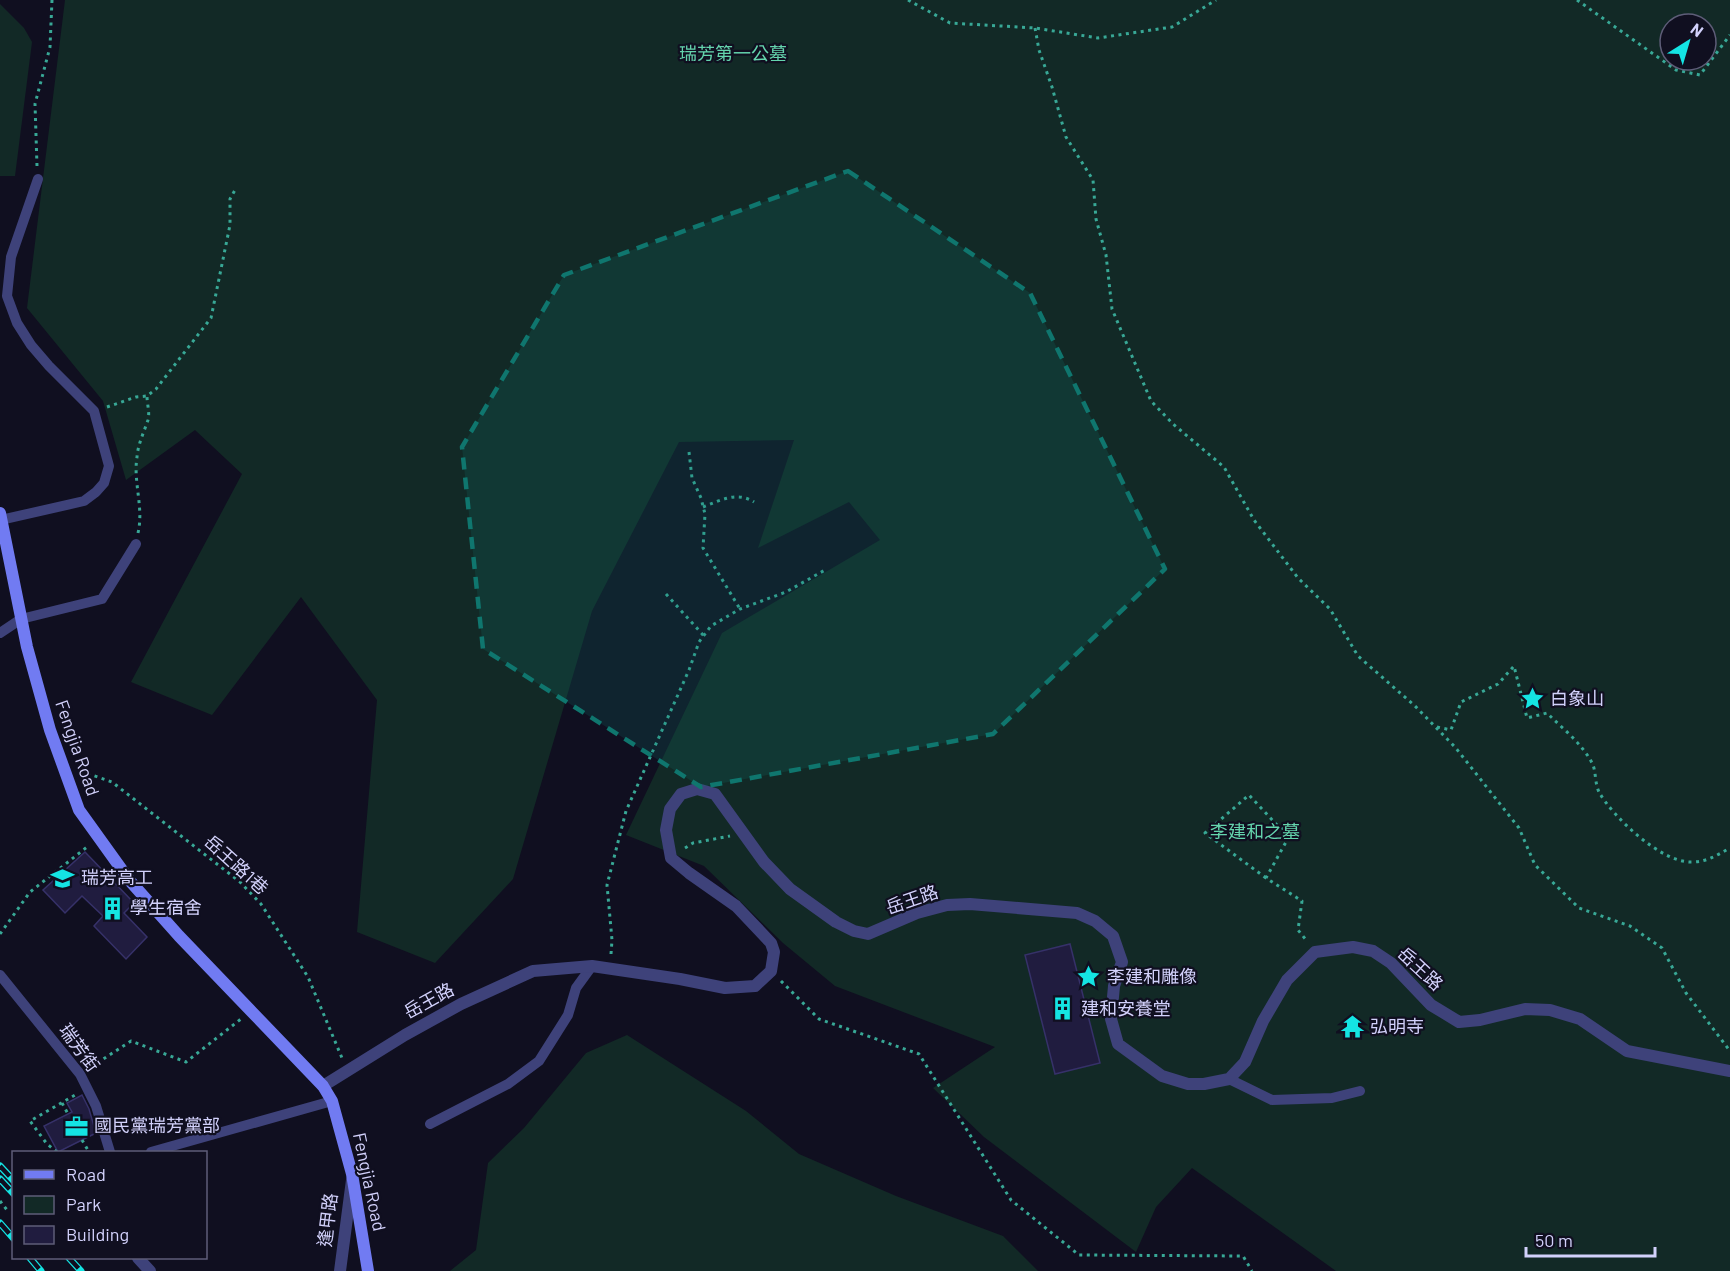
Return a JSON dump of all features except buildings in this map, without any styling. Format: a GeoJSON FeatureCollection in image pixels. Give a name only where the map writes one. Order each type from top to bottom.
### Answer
{"type":"FeatureCollection","features":[{"type":"Feature","properties":{"kind":"main road","name":"Fengjia Road"},"geometry":{"type":"LineString","coordinates":[[1,517],[27,647],[50,730],[79,810],[130,881],[178,936],[323,1086]]}},
{"type":"Feature","properties":{"kind":"main road"},"geometry":{"type":"LineString","coordinates":[[323,1086],[332,1101]]}},
{"type":"Feature","properties":{"kind":"main road","name":"Fengjia Road"},"geometry":{"type":"LineString","coordinates":[[332,1101],[352,1174],[368,1271]]}},
{"type":"Feature","properties":{"kind":"street","name":"岳王路"},"geometry":{"type":"LineString","coordinates":[[670,858],[666,830],[669,809],[681,794],[697,789],[716,795],[764,862],[790,889],[836,922],[854,931],[868,934],[917,913],[947,905],[970,904],[1077,913],[1095,921],[1113,936],[1122,962],[1114,986],[1111,1019],[1118,1044],[1162,1076],[1188,1084],[1204,1084],[1230,1079]]}},
{"type":"Feature","properties":{"kind":"street"},"geometry":{"type":"LineString","coordinates":[[670,858],[736,906],[771,943],[774,952],[771,971]]}},
{"type":"Feature","properties":{"kind":"street","name":"岳王路"},"geometry":{"type":"LineString","coordinates":[[1315,952],[1353,947],[1373,951],[1391,963],[1431,1005],[1460,1022],[1480,1020],[1525,1009],[1550,1010],[1580,1019],[1627,1051],[1730,1071]]}},
{"type":"Feature","properties":{"kind":"street"},"geometry":{"type":"LineString","coordinates":[[1230,1079],[1245,1062],[1263,1021],[1287,980],[1315,952]]}},
{"type":"Feature","properties":{"kind":"street","name":"岳王路"},"geometry":{"type":"LineString","coordinates":[[323,1086],[347,1069],[452,1009],[533,971],[592,966],[725,988],[755,986],[771,971]]}},
{"type":"Feature","properties":{"kind":"street","name":"逢甲路"},"geometry":{"type":"LineString","coordinates":[[340,1271],[352,1174]]}},
{"type":"Feature","properties":{"kind":"street"},"geometry":{"type":"LineString","coordinates":[[140,1259],[150,1271]]}},
{"type":"Feature","properties":{"kind":"lane"},"geometry":{"type":"LineString","coordinates":[[1,517],[84,501],[104,483],[110,466],[94,411],[48,366],[32,345],[17,323],[7,296],[11,257],[38,179]]}},
{"type":"Feature","properties":{"kind":"lane"},"geometry":{"type":"LineString","coordinates":[[0,633],[21,619],[102,599],[135,544]]}},
{"type":"Feature","properties":{"kind":"lane"},"geometry":{"type":"LineString","coordinates":[[430,1124],[508,1084],[539,1061],[568,1016],[576,988],[592,966]]}},
{"type":"Feature","properties":{"kind":"lane","name":"瑞芳街"},"geometry":{"type":"LineString","coordinates":[[0,975],[80,1074],[96,1106],[110,1151]]}},
{"type":"Feature","properties":{"kind":"lane"},"geometry":{"type":"LineString","coordinates":[[1230,1079],[1272,1100],[1332,1098],[1360,1091]]}},
{"type":"Feature","properties":{"kind":"lane"},"geometry":{"type":"LineString","coordinates":[[155,1151],[332,1101]]}},
{"type":"Feature","properties":{"kind":"path"},"geometry":{"type":"LineString","coordinates":[[38,179],[35,104],[50,47],[52,0]]}},
{"type":"Feature","properties":{"kind":"path"},"geometry":{"type":"LineString","coordinates":[[908,0],[950,23],[1035,28],[1098,38],[1172,27],[1216,0]]}},
{"type":"Feature","properties":{"kind":"path"},"geometry":{"type":"LineString","coordinates":[[1577,0],[1676,70],[1700,75],[1730,35]]}},
{"type":"Feature","properties":{"kind":"path"},"geometry":{"type":"LineString","coordinates":[[1035,28],[1039,50],[1066,137],[1093,180],[1096,219],[1106,255],[1112,309],[1151,401],[1173,424],[1224,467],[1254,520],[1298,578],[1330,609],[1358,656],[1414,706],[1455,747],[1519,828],[1535,865],[1579,908],[1630,926],[1662,948],[1686,993],[1730,1052]]}},
{"type":"Feature","properties":{"kind":"path"},"geometry":{"type":"LineString","coordinates":[[94,411],[136,397],[147,396],[156,389],[211,318],[230,225],[230,199],[235,189]]}},
{"type":"Feature","properties":{"kind":"path"},"geometry":{"type":"LineString","coordinates":[[135,544],[141,521],[137,498],[136,458],[148,418],[147,396]]}},
{"type":"Feature","properties":{"kind":"path"},"geometry":{"type":"LineString","coordinates":[[689,452],[692,478],[705,514],[703,548],[740,609]]}},
{"type":"Feature","properties":{"kind":"path"},"geometry":{"type":"LineString","coordinates":[[703,507],[729,497],[746,496],[754,502]]}},
{"type":"Feature","properties":{"kind":"path"},"geometry":{"type":"LineString","coordinates":[[610,968],[612,940],[607,885],[626,811],[685,680],[699,642],[711,626],[740,609],[786,592],[825,570]]}},
{"type":"Feature","properties":{"kind":"path"},"geometry":{"type":"LineString","coordinates":[[666,594],[704,636]]}},
{"type":"Feature","properties":{"kind":"path"},"geometry":{"type":"LineString","coordinates":[[1435,727],[1450,730],[1461,702],[1498,684],[1514,666],[1527,718],[1547,713],[1580,745],[1593,766],[1598,791],[1629,828],[1663,855],[1689,862],[1708,860],[1730,848]]}},
{"type":"Feature","properties":{"kind":"path","name":"岳王路1巷"},"geometry":{"type":"LineString","coordinates":[[66,774],[86,773],[112,782],[240,882],[261,904],[308,977],[347,1069]]}},
{"type":"Feature","properties":{"kind":"path"},"geometry":{"type":"LineString","coordinates":[[1266,878],[1291,833],[1277,825],[1249,795],[1205,833],[1266,878],[1302,901],[1298,930],[1315,952]]}},
{"type":"Feature","properties":{"kind":"path"},"geometry":{"type":"LineString","coordinates":[[670,858],[693,843],[729,837],[736,825]]}},
{"type":"Feature","properties":{"kind":"path"},"geometry":{"type":"LineString","coordinates":[[0,934],[30,892],[99,837]]}},
{"type":"Feature","properties":{"kind":"path"},"geometry":{"type":"LineString","coordinates":[[771,971],[819,1019],[920,1054],[1011,1200],[1079,1255],[1243,1256],[1252,1271]]}},
{"type":"Feature","properties":{"kind":"path"},"geometry":{"type":"LineString","coordinates":[[80,1074],[131,1041],[186,1062],[252,1010]]}},
{"type":"Feature","properties":{"kind":"path"},"geometry":{"type":"LineString","coordinates":[[56,1151],[47,1144],[30,1121],[86,1088]]}},
{"type":"Feature","properties":{"kind":"path"},"geometry":{"type":"LineString","coordinates":[[62,1103],[68,1114]]}},
{"type":"Feature","properties":{"kind":"path"},"geometry":{"type":"LineString","coordinates":[[47,1144],[52,1140]]}},
{"type":"Feature","properties":{"kind":"path"},"geometry":{"type":"LineString","coordinates":[[82,1140],[88,1151]]}},
{"type":"Feature","properties":{"kind":"path"},"geometry":{"type":"LineString","coordinates":[[0,1201],[8,1210]]}},
{"type":"Feature","properties":{"kind":"highlighted area"},"geometry":{"type":"Polygon","coordinates":[[[848,171],[1030,293],[1165,569],[993,734],[701,787],[483,649],[462,447],[564,275],[848,171]]]}},
{"type":"Feature","properties":{"kind":"green space"},"geometry":{"type":"Polygon","coordinates":[[[65,0],[1730,0],[1730,1271],[1336,1271],[1192,1168],[1156,1207],[1136,1252],[984,1137],[933,1088],[995,1047],[835,986],[783,943],[704,866],[626,835],[722,633],[880,540],[849,502],[758,548],[794,440],[679,442],[592,611],[513,879],[435,963],[357,932],[377,700],[301,597],[212,715],[131,682],[242,474],[195,430],[126,480],[103,401],[27,308],[65,0]]]}},
{"type":"Feature","properties":{"kind":"green space"},"geometry":{"type":"Polygon","coordinates":[[[0,4],[24,28],[32,42],[15,176],[0,176],[0,4]]]}},
{"type":"Feature","properties":{"kind":"green space"},"geometry":{"type":"Polygon","coordinates":[[[627,1035],[746,1111],[799,1154],[896,1196],[1003,1236],[1038,1271],[450,1271],[476,1250],[488,1163],[524,1128],[586,1053],[627,1035]]]}},
{"type":"Feature","properties":{"kind":"railway"},"geometry":{"type":"LineString","coordinates":[[0,1166],[12,1179]]}},
{"type":"Feature","properties":{"kind":"railway"},"geometry":{"type":"LineString","coordinates":[[0,1179],[12,1192]]}},
{"type":"Feature","properties":{"kind":"railway"},"geometry":{"type":"LineString","coordinates":[[0,1223],[12,1237]]}},
{"type":"Feature","properties":{"kind":"railway"},"geometry":{"type":"LineString","coordinates":[[31,1259],[41,1271]]}},
{"type":"Feature","properties":{"kind":"railway"},"geometry":{"type":"LineString","coordinates":[[70,1259],[81,1271]]}},
{"type":"Feature","properties":{"kind":"place","name":"白象山"},"geometry":{"type":"Point","coordinates":[1532,699]}},
{"type":"Feature","properties":{"kind":"place","name":"瑞芳高工"},"geometry":{"type":"Point","coordinates":[63,878]}},
{"type":"Feature","properties":{"kind":"place","name":"學生宿舍"},"geometry":{"type":"Point","coordinates":[112,908]}},
{"type":"Feature","properties":{"kind":"place","name":"李建和雕像"},"geometry":{"type":"Point","coordinates":[1089,977]}},
{"type":"Feature","properties":{"kind":"place","name":"建和安養堂"},"geometry":{"type":"Point","coordinates":[1063,1009]}},
{"type":"Feature","properties":{"kind":"place","name":"弘明寺"},"geometry":{"type":"Point","coordinates":[1352,1027]}},
{"type":"Feature","properties":{"kind":"place","name":"國民黨瑞芳黨部"},"geometry":{"type":"Point","coordinates":[76,1126]}},
{"type":"Feature","properties":{"kind":"park label","name":"瑞芳第一公墓"},"geometry":{"type":"Point","coordinates":[733,54]}},
{"type":"Feature","properties":{"kind":"park label","name":"李建和之墓"},"geometry":{"type":"Point","coordinates":[1255,832]}}]}
